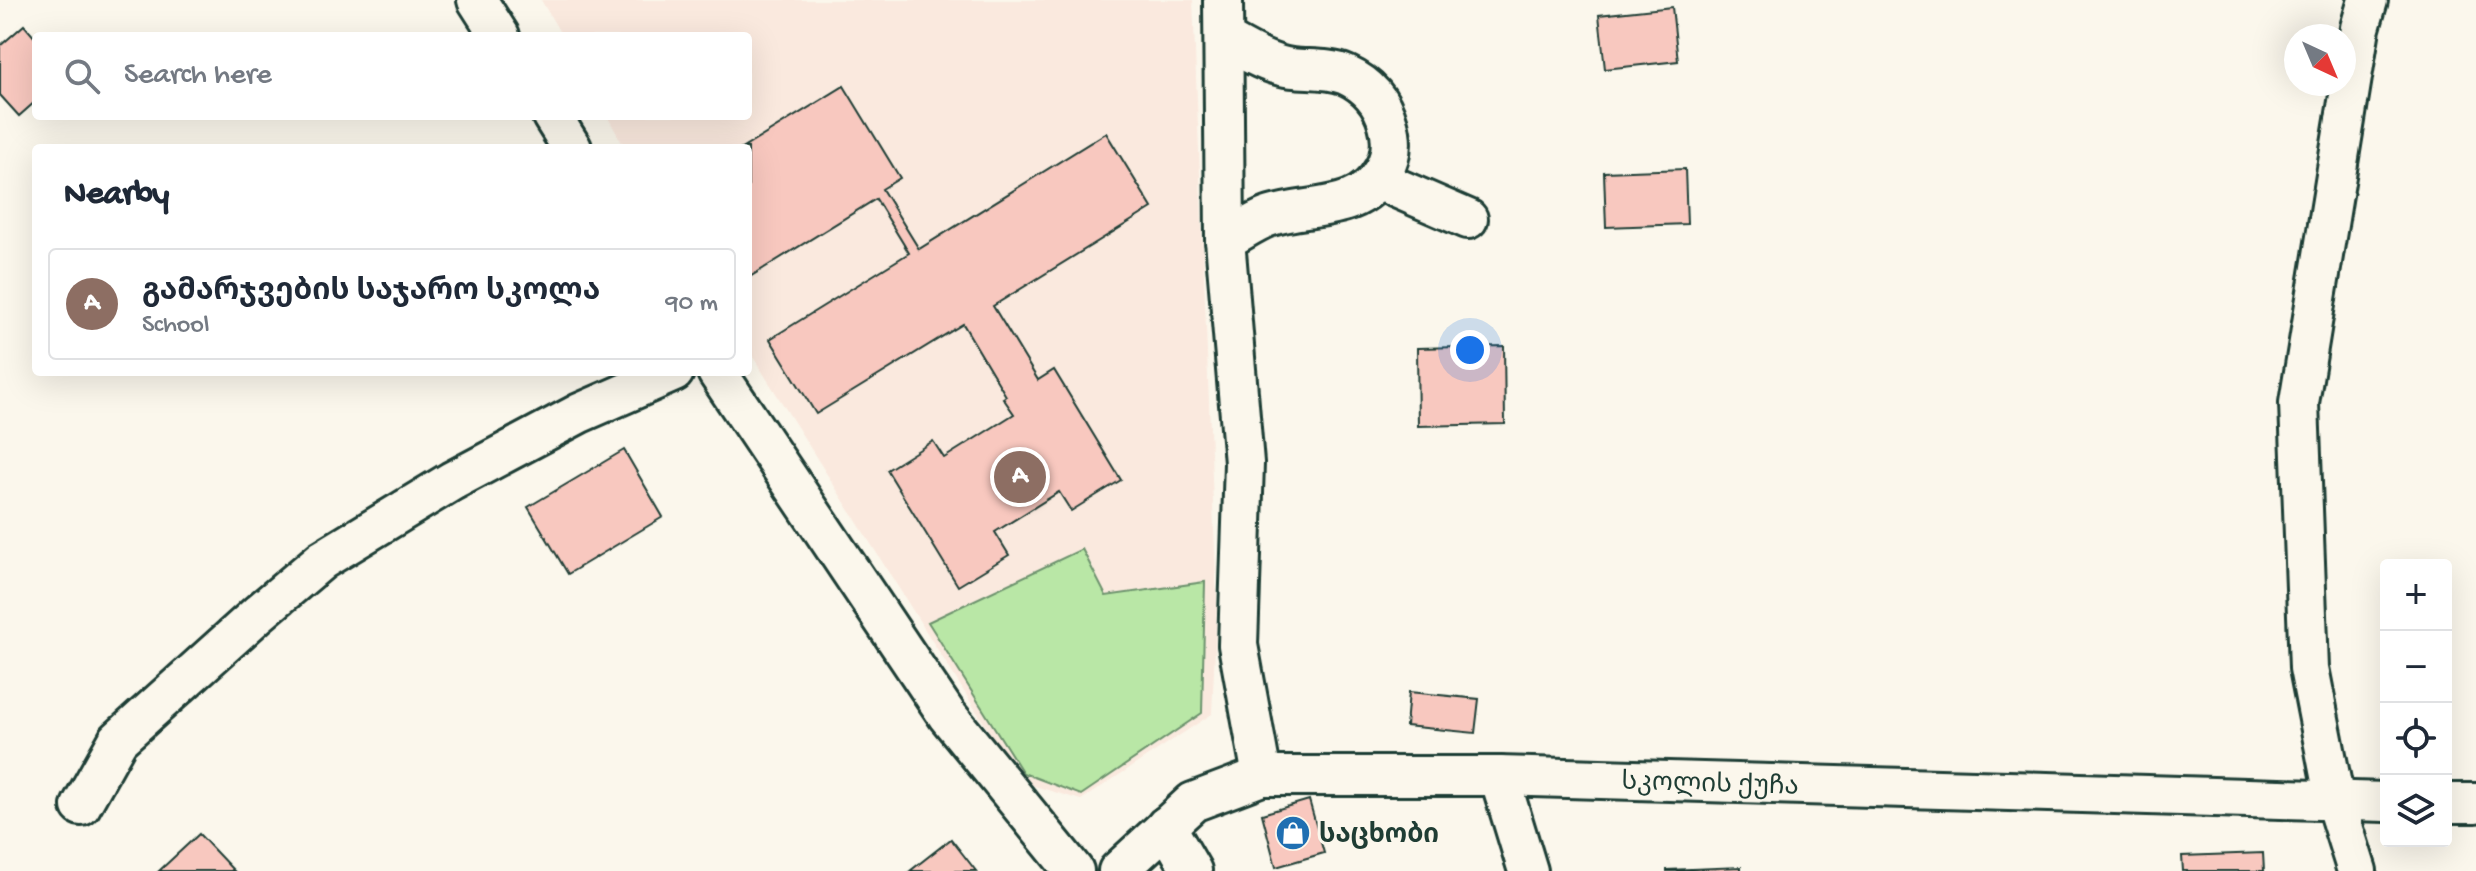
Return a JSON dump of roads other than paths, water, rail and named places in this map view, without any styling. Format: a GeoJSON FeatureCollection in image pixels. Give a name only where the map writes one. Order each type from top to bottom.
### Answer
{"type":"FeatureCollection","features":[{"type":"Feature","properties":{"kind":"street"},"geometry":{"type":"LineString","coordinates":[[477,0],[497,32]]}},
{"type":"Feature","properties":{"kind":"street"},"geometry":{"type":"LineString","coordinates":[[1223,0],[1225,240],[1244,463],[1238,645],[1262,776]]}},
{"type":"Feature","properties":{"kind":"street"},"geometry":{"type":"LineString","coordinates":[[2357,871],[2335,801],[2309,668],[2299,403],[2360,28],[2368,0]]}},
{"type":"Feature","properties":{"kind":"street"},"geometry":{"type":"LineString","coordinates":[[1224,39],[1249,53],[1288,68]]}},
{"type":"Feature","properties":{"kind":"street"},"geometry":{"type":"LineString","coordinates":[[1225,103],[1240,83],[1261,72],[1288,68],[1325,70],[1346,75],[1374,94],[1385,112],[1392,139],[1387,163],[1378,180],[1361,196],[1336,205],[1268,217],[1225,240]]}},
{"type":"Feature","properties":{"kind":"street"},"geometry":{"type":"LineString","coordinates":[[554,120],[570,144]]}},
{"type":"Feature","properties":{"kind":"street"},"geometry":{"type":"LineString","coordinates":[[1378,180],[1468,219]]}},
{"type":"Feature","properties":{"kind":"street"},"geometry":{"type":"LineString","coordinates":[[81,806],[118,740],[322,560],[452,481],[580,413],[665,376]]}},
{"type":"Feature","properties":{"kind":"street"},"geometry":{"type":"LineString","coordinates":[[720,376],[947,715],[1074,871]]}},
{"type":"Feature","properties":{"kind":"street","name":"სკოლის ქუჩა"},"geometry":{"type":"LineString","coordinates":[[1118,871],[1193,802],[1262,776],[1499,776],[2380,802]]}},
{"type":"Feature","properties":{"kind":"street"},"geometry":{"type":"LineString","coordinates":[[1499,776],[1528,871]]}},
{"type":"Feature","properties":{"kind":"street"},"geometry":{"type":"LineString","coordinates":[[2452,803],[2476,803]]}},
{"type":"Feature","properties":{"kind":"street"},"geometry":{"type":"LineString","coordinates":[[1166,826],[1192,871]]}},
{"type":"Feature","properties":{"kind":"place","name":"გამარჯვების საჯარო სკოლა"},"geometry":{"type":"Point","coordinates":[1020,477]}},
{"type":"Feature","properties":{"kind":"place","name":"საცხობი"},"geometry":{"type":"Point","coordinates":[1293,833]}}]}
